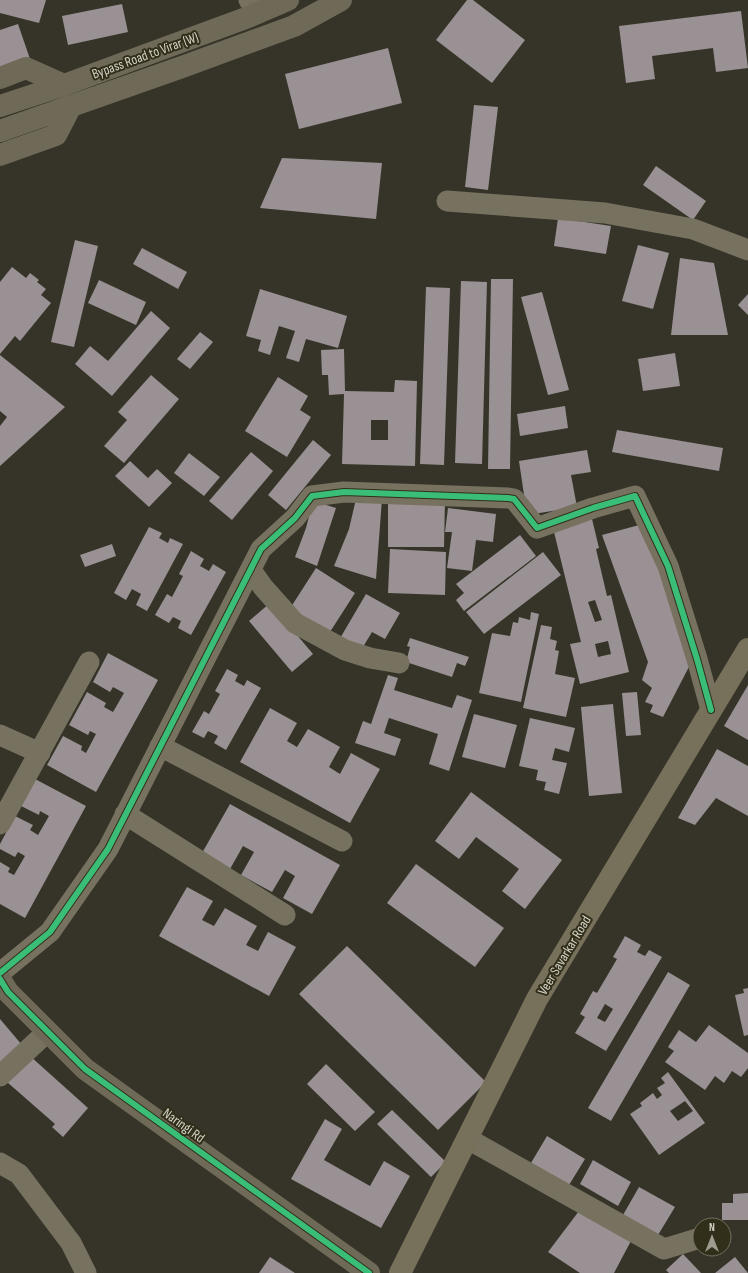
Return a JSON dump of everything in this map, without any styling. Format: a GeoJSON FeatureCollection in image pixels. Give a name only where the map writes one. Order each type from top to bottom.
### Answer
{"type":"FeatureCollection","features":[{"type":"Feature","properties":{"kind":"main road","name":"Bypass Road to Virar (W)"},"geometry":{"type":"LineString","coordinates":[[0,106],[64,85],[254,6],[288,0]]}},
{"type":"Feature","properties":{"kind":"main road"},"geometry":{"type":"LineString","coordinates":[[4,130],[294,26],[341,0]]}},
{"type":"Feature","properties":{"kind":"main road"},"geometry":{"type":"LineString","coordinates":[[0,78],[26,68],[64,85]]}},
{"type":"Feature","properties":{"kind":"main road"},"geometry":{"type":"LineString","coordinates":[[0,155],[56,135],[72,106]]}},
{"type":"Feature","properties":{"kind":"main road","name":"Veer Savarkar Road"},"geometry":{"type":"LineString","coordinates":[[400,1273],[538,999],[748,649]]}},
{"type":"Feature","properties":{"kind":"main road","name":"Naringi Rd"},"geometry":{"type":"LineString","coordinates":[[0,979],[8,992],[85,1069],[369,1273]]}},
{"type":"Feature","properties":{"kind":"street"},"geometry":{"type":"LineString","coordinates":[[447,200],[605,212],[694,229],[748,250]]}},
{"type":"Feature","properties":{"kind":"street"},"geometry":{"type":"LineString","coordinates":[[0,973],[50,932],[108,849],[261,549],[296,518],[312,496],[344,492],[508,498],[514,499],[537,528],[594,508],[635,496],[668,566],[712,710]]}},
{"type":"Feature","properties":{"kind":"street"},"geometry":{"type":"LineString","coordinates":[[250,570],[296,624],[344,650],[370,658],[399,663]]}},
{"type":"Feature","properties":{"kind":"street"},"geometry":{"type":"LineString","coordinates":[[0,824],[89,662]]}},
{"type":"Feature","properties":{"kind":"street"},"geometry":{"type":"LineString","coordinates":[[0,735],[40,753]]}},
{"type":"Feature","properties":{"kind":"street"},"geometry":{"type":"LineString","coordinates":[[160,746],[342,841]]}},
{"type":"Feature","properties":{"kind":"street"},"geometry":{"type":"LineString","coordinates":[[125,814],[285,915]]}},
{"type":"Feature","properties":{"kind":"street"},"geometry":{"type":"LineString","coordinates":[[0,1076],[47,1032]]}},
{"type":"Feature","properties":{"kind":"street"},"geometry":{"type":"LineString","coordinates":[[468,1139],[664,1249],[692,1240]]}},
{"type":"Feature","properties":{"kind":"street"},"geometry":{"type":"LineString","coordinates":[[0,1162],[19,1174],[71,1243],[86,1273]]}},
{"type":"Feature","properties":{"kind":"building"},"geometry":{"type":"Polygon","coordinates":[[[0,0],[46,0],[39,23],[0,13],[0,0]]]}},
{"type":"Feature","properties":{"kind":"building"},"geometry":{"type":"Polygon","coordinates":[[[467,0],[473,0],[525,40],[492,83],[436,40],[467,0]]]}},
{"type":"Feature","properties":{"kind":"building"},"geometry":{"type":"Polygon","coordinates":[[[122,4],[128,32],[68,45],[62,16],[122,4]]]}},
{"type":"Feature","properties":{"kind":"building"},"geometry":{"type":"Polygon","coordinates":[[[741,11],[748,68],[716,72],[713,48],[652,56],[655,79],[626,83],[619,26],[741,11]]]}},
{"type":"Feature","properties":{"kind":"building"},"geometry":{"type":"Polygon","coordinates":[[[18,24],[30,59],[0,70],[0,30],[18,24]]]}},
{"type":"Feature","properties":{"kind":"building"},"geometry":{"type":"Polygon","coordinates":[[[388,48],[402,103],[299,129],[285,74],[388,48]]]}},
{"type":"Feature","properties":{"kind":"building"},"geometry":{"type":"Polygon","coordinates":[[[474,105],[498,107],[488,190],[465,187],[474,105]]]}},
{"type":"Feature","properties":{"kind":"building"},"geometry":{"type":"Polygon","coordinates":[[[282,158],[382,163],[376,219],[260,208],[282,158]]]}},
{"type":"Feature","properties":{"kind":"building"},"geometry":{"type":"Polygon","coordinates":[[[656,166],[706,201],[693,220],[643,185],[656,166]]]}},
{"type":"Feature","properties":{"kind":"building"},"geometry":{"type":"Polygon","coordinates":[[[558,218],[611,226],[606,254],[554,246],[558,218]]]}},
{"type":"Feature","properties":{"kind":"building"},"geometry":{"type":"Polygon","coordinates":[[[75,240],[98,246],[74,347],[51,342],[75,240]]]}},
{"type":"Feature","properties":{"kind":"building"},"geometry":{"type":"Polygon","coordinates":[[[638,245],[669,253],[653,309],[622,301],[638,245]]]}},
{"type":"Feature","properties":{"kind":"building"},"geometry":{"type":"Polygon","coordinates":[[[142,248],[187,272],[178,289],[133,264],[142,248]]]}},
{"type":"Feature","properties":{"kind":"building"},"geometry":{"type":"Polygon","coordinates":[[[680,258],[714,263],[728,335],[671,335],[680,258]]]}},
{"type":"Feature","properties":{"kind":"building"},"geometry":{"type":"Polygon","coordinates":[[[12,267],[26,278],[30,273],[39,280],[37,282],[46,289],[41,295],[51,303],[20,341],[15,336],[0,354],[0,282],[12,267]]]}},
{"type":"Feature","properties":{"kind":"building"},"geometry":{"type":"Polygon","coordinates":[[[491,279],[513,279],[510,469],[488,469],[491,279]]]}},
{"type":"Feature","properties":{"kind":"building"},"geometry":{"type":"Polygon","coordinates":[[[99,280],[146,302],[136,325],[88,303],[99,280]]]}},
{"type":"Feature","properties":{"kind":"building"},"geometry":{"type":"Polygon","coordinates":[[[461,281],[487,282],[482,464],[455,463],[461,281]]]}},
{"type":"Feature","properties":{"kind":"building"},"geometry":{"type":"Polygon","coordinates":[[[426,287],[450,288],[444,465],[420,464],[426,287]]]}},
{"type":"Feature","properties":{"kind":"building"},"geometry":{"type":"Polygon","coordinates":[[[260,289],[347,316],[338,348],[306,339],[299,362],[286,358],[295,331],[279,326],[270,355],[258,351],[261,340],[246,336],[260,289]]]}},
{"type":"Feature","properties":{"kind":"building"},"geometry":{"type":"Polygon","coordinates":[[[542,292],[569,390],[548,395],[521,297],[542,292]]]}},
{"type":"Feature","properties":{"kind":"building"},"geometry":{"type":"Polygon","coordinates":[[[748,294],[748,315],[738,305],[748,294]]]}},
{"type":"Feature","properties":{"kind":"building"},"geometry":{"type":"Polygon","coordinates":[[[151,311],[170,328],[112,396],[75,364],[90,346],[108,361],[151,311]]]}},
{"type":"Feature","properties":{"kind":"building"},"geometry":{"type":"Polygon","coordinates":[[[200,332],[213,342],[190,369],[177,359],[200,332]]]}},
{"type":"Feature","properties":{"kind":"building"},"geometry":{"type":"Polygon","coordinates":[[[344,349],[345,391],[394,392],[395,380],[417,381],[415,466],[342,464],[344,394],[329,395],[328,375],[322,375],[321,350],[344,349]],[[371,420],[371,440],[388,440],[388,420],[371,420]]]}},
{"type":"Feature","properties":{"kind":"building"},"geometry":{"type":"Polygon","coordinates":[[[675,353],[680,386],[643,391],[638,359],[675,353]]]}},
{"type":"Feature","properties":{"kind":"building"},"geometry":{"type":"Polygon","coordinates":[[[0,355],[65,407],[0,466],[0,426],[7,417],[0,411],[0,355]]]}},
{"type":"Feature","properties":{"kind":"building"},"geometry":{"type":"Polygon","coordinates":[[[151,375],[179,399],[124,463],[104,446],[127,420],[118,412],[151,375]]]}},
{"type":"Feature","properties":{"kind":"building"},"geometry":{"type":"Polygon","coordinates":[[[278,377],[308,396],[300,410],[311,417],[287,457],[245,431],[278,377]]]}},
{"type":"Feature","properties":{"kind":"building"},"geometry":{"type":"Polygon","coordinates":[[[565,406],[568,428],[520,436],[517,414],[565,406]]]}},
{"type":"Feature","properties":{"kind":"building"},"geometry":{"type":"Polygon","coordinates":[[[617,430],[723,448],[719,471],[612,452],[617,430]]]}},
{"type":"Feature","properties":{"kind":"building"},"geometry":{"type":"Polygon","coordinates":[[[313,440],[331,455],[286,510],[268,495],[313,440]]]}},
{"type":"Feature","properties":{"kind":"building"},"geometry":{"type":"Polygon","coordinates":[[[587,450],[591,472],[571,475],[577,507],[527,515],[519,461],[587,450]]]}},
{"type":"Feature","properties":{"kind":"building"},"geometry":{"type":"Polygon","coordinates":[[[251,452],[273,471],[232,520],[209,501],[251,452]]]}},
{"type":"Feature","properties":{"kind":"building"},"geometry":{"type":"Polygon","coordinates":[[[189,453],[220,477],[204,496],[174,473],[189,453]]]}},
{"type":"Feature","properties":{"kind":"building"},"geometry":{"type":"Polygon","coordinates":[[[130,461],[148,478],[157,469],[172,483],[149,507],[115,476],[130,461]]]}},
{"type":"Feature","properties":{"kind":"building"},"geometry":{"type":"Polygon","coordinates":[[[356,499],[382,499],[376,579],[334,566],[349,529],[356,499]]]}},
{"type":"Feature","properties":{"kind":"building"},"geometry":{"type":"Polygon","coordinates":[[[388,500],[445,500],[444,547],[388,547],[388,500]]]}},
{"type":"Feature","properties":{"kind":"building"},"geometry":{"type":"Polygon","coordinates":[[[313,501],[336,508],[317,566],[295,557],[306,528],[313,501]]]}},
{"type":"Feature","properties":{"kind":"building"},"geometry":{"type":"Polygon","coordinates":[[[448,508],[496,514],[493,542],[476,540],[472,571],[447,568],[452,532],[445,532],[448,508]]]}},
{"type":"Feature","properties":{"kind":"building"},"geometry":{"type":"Polygon","coordinates":[[[592,519],[599,548],[596,549],[607,596],[611,595],[629,672],[580,684],[570,644],[581,642],[553,528],[592,519]],[[595,600],[588,602],[595,622],[602,620],[595,600]],[[608,641],[595,644],[598,657],[611,654],[608,641]]]}},
{"type":"Feature","properties":{"kind":"building"},"geometry":{"type":"Polygon","coordinates":[[[643,524],[692,661],[663,717],[650,712],[653,705],[645,702],[652,688],[642,680],[648,662],[602,535],[643,524]]]}},
{"type":"Feature","properties":{"kind":"building"},"geometry":{"type":"Polygon","coordinates":[[[149,527],[162,533],[159,538],[168,543],[170,538],[183,544],[147,611],[136,605],[141,594],[132,589],[126,600],[114,593],[149,527]]]}},
{"type":"Feature","properties":{"kind":"building"},"geometry":{"type":"Polygon","coordinates":[[[520,535],[536,556],[464,611],[456,600],[464,593],[456,584],[520,535]]]}},
{"type":"Feature","properties":{"kind":"building"},"geometry":{"type":"Polygon","coordinates":[[[112,544],[116,556],[85,567],[80,555],[112,544]]]}},
{"type":"Feature","properties":{"kind":"building"},"geometry":{"type":"Polygon","coordinates":[[[390,549],[446,552],[445,595],[388,593],[390,549]]]}},
{"type":"Feature","properties":{"kind":"building"},"geometry":{"type":"Polygon","coordinates":[[[191,551],[204,559],[200,566],[209,571],[213,564],[226,572],[191,635],[178,628],[181,621],[173,617],[169,623],[155,615],[167,594],[172,597],[183,576],[179,574],[191,551]]]}},
{"type":"Feature","properties":{"kind":"building"},"geometry":{"type":"Polygon","coordinates":[[[543,552],[561,575],[484,634],[466,612],[543,552]]]}},
{"type":"Feature","properties":{"kind":"building"},"geometry":{"type":"Polygon","coordinates":[[[316,568],[355,593],[328,635],[289,610],[316,568]]]}},
{"type":"Feature","properties":{"kind":"building"},"geometry":{"type":"Polygon","coordinates":[[[366,594],[400,613],[385,639],[372,632],[360,652],[339,640],[366,594]]]}},
{"type":"Feature","properties":{"kind":"building"},"geometry":{"type":"Polygon","coordinates":[[[270,603],[313,654],[292,672],[249,621],[270,603]]]}},
{"type":"Feature","properties":{"kind":"building"},"geometry":{"type":"Polygon","coordinates":[[[531,612],[539,614],[521,702],[479,693],[492,633],[510,636],[513,622],[518,623],[519,617],[530,620],[531,612]]]}},
{"type":"Feature","properties":{"kind":"building"},"geometry":{"type":"Polygon","coordinates":[[[541,625],[552,627],[550,639],[557,641],[555,650],[559,651],[555,674],[575,678],[566,717],[523,708],[541,625]]]}},
{"type":"Feature","properties":{"kind":"building"},"geometry":{"type":"Polygon","coordinates":[[[410,638],[469,657],[465,666],[457,663],[452,677],[406,662],[410,647],[407,646],[410,638]]]}},
{"type":"Feature","properties":{"kind":"building"},"geometry":{"type":"Polygon","coordinates":[[[108,653],[158,680],[96,792],[47,765],[63,736],[82,746],[81,750],[86,753],[96,734],[90,731],[88,735],[69,725],[87,692],[106,703],[104,707],[113,712],[124,693],[113,687],[110,692],[93,682],[108,653]]]}},
{"type":"Feature","properties":{"kind":"building"},"geometry":{"type":"Polygon","coordinates":[[[227,669],[238,675],[235,681],[244,686],[247,680],[261,688],[226,750],[214,743],[218,736],[208,731],[204,738],[192,732],[204,711],[209,714],[220,694],[215,691],[227,669]]]}},
{"type":"Feature","properties":{"kind":"building"},"geometry":{"type":"Polygon","coordinates":[[[388,675],[398,678],[394,690],[452,708],[457,695],[472,700],[449,771],[429,764],[438,734],[389,718],[384,733],[401,739],[395,756],[355,743],[363,721],[371,724],[388,675]]]}},
{"type":"Feature","properties":{"kind":"building"},"geometry":{"type":"Polygon","coordinates":[[[748,685],[748,740],[724,726],[748,685]]]}},
{"type":"Feature","properties":{"kind":"building"},"geometry":{"type":"Polygon","coordinates":[[[637,692],[641,735],[626,736],[622,693],[637,692]]]}},
{"type":"Feature","properties":{"kind":"building"},"geometry":{"type":"Polygon","coordinates":[[[613,704],[622,793],[589,796],[581,707],[613,704]]]}},
{"type":"Feature","properties":{"kind":"building"},"geometry":{"type":"Polygon","coordinates":[[[270,708],[297,723],[287,741],[297,747],[308,729],[340,747],[329,767],[340,774],[351,753],[380,769],[350,823],[240,762],[270,708]]]}},
{"type":"Feature","properties":{"kind":"building"},"geometry":{"type":"Polygon","coordinates":[[[474,714],[517,725],[505,768],[462,757],[474,714]]]}},
{"type":"Feature","properties":{"kind":"building"},"geometry":{"type":"Polygon","coordinates":[[[530,718],[575,728],[569,752],[555,748],[552,760],[567,763],[559,794],[544,790],[546,782],[536,780],[538,770],[519,766],[530,718]]]}},
{"type":"Feature","properties":{"kind":"building"},"geometry":{"type":"Polygon","coordinates":[[[717,749],[748,766],[748,816],[716,798],[695,825],[678,818],[717,749]]]}},
{"type":"Feature","properties":{"kind":"building"},"geometry":{"type":"Polygon","coordinates":[[[35,779],[86,806],[25,918],[0,904],[0,862],[10,868],[8,872],[14,875],[25,856],[18,852],[15,857],[0,849],[0,844],[15,816],[33,825],[30,830],[38,835],[49,816],[40,811],[39,815],[21,806],[35,779]]]}},
{"type":"Feature","properties":{"kind":"building"},"geometry":{"type":"Polygon","coordinates":[[[471,792],[562,860],[525,909],[502,891],[519,869],[476,837],[459,859],[435,841],[471,792]]]}},
{"type":"Feature","properties":{"kind":"building"},"geometry":{"type":"Polygon","coordinates":[[[230,804],[340,865],[312,914],[283,898],[295,876],[285,870],[272,892],[241,875],[254,852],[243,846],[230,869],[202,853],[230,804]]]}},
{"type":"Feature","properties":{"kind":"building"},"geometry":{"type":"Polygon","coordinates":[[[416,864],[504,928],[475,967],[387,903],[416,864]]]}},
{"type":"Feature","properties":{"kind":"building"},"geometry":{"type":"Polygon","coordinates":[[[187,887],[213,901],[202,920],[214,926],[225,908],[257,926],[246,945],[258,951],[268,932],[296,947],[269,996],[159,936],[187,887]]]}},
{"type":"Feature","properties":{"kind":"building"},"geometry":{"type":"Polygon","coordinates":[[[625,936],[641,945],[637,952],[645,956],[649,950],[662,957],[606,1051],[575,1033],[585,1017],[580,1014],[593,991],[597,993],[617,959],[613,957],[625,936]],[[605,1004],[597,1018],[605,1022],[613,1009],[605,1004]]]}},
{"type":"Feature","properties":{"kind":"building"},"geometry":{"type":"Polygon","coordinates":[[[347,946],[486,1082],[438,1130],[299,994],[347,946]]]}},
{"type":"Feature","properties":{"kind":"building"},"geometry":{"type":"Polygon","coordinates":[[[668,972],[690,985],[611,1121],[588,1108],[668,972]]]}},
{"type":"Feature","properties":{"kind":"building"},"geometry":{"type":"Polygon","coordinates":[[[748,988],[748,1035],[744,1036],[735,995],[744,993],[743,989],[748,988]]]}},
{"type":"Feature","properties":{"kind":"building"},"geometry":{"type":"Polygon","coordinates":[[[0,1019],[22,1045],[0,1063],[0,1019]]]}},
{"type":"Feature","properties":{"kind":"building"},"geometry":{"type":"Polygon","coordinates":[[[709,1025],[748,1053],[748,1068],[741,1077],[732,1071],[724,1083],[715,1076],[705,1090],[665,1062],[674,1051],[668,1047],[679,1030],[696,1042],[709,1025]]]}},
{"type":"Feature","properties":{"kind":"building"},"geometry":{"type":"Polygon","coordinates":[[[30,1056],[88,1108],[63,1137],[52,1127],[55,1124],[7,1082],[30,1056]]]}},
{"type":"Feature","properties":{"kind":"building"},"geometry":{"type":"Polygon","coordinates":[[[326,1064],[375,1112],[355,1131],[307,1084],[326,1064]]]}},
{"type":"Feature","properties":{"kind":"building"},"geometry":{"type":"Polygon","coordinates":[[[668,1072],[705,1123],[659,1155],[630,1114],[642,1106],[640,1103],[653,1093],[657,1099],[662,1095],[657,1088],[665,1083],[661,1078],[668,1072]],[[685,1101],[670,1111],[678,1121],[693,1111],[685,1101]]]}},
{"type":"Feature","properties":{"kind":"building"},"geometry":{"type":"Polygon","coordinates":[[[392,1110],[446,1162],[431,1177],[377,1124],[392,1110]]]}},
{"type":"Feature","properties":{"kind":"building"},"geometry":{"type":"Polygon","coordinates":[[[325,1119],[342,1129],[324,1160],[370,1186],[384,1161],[410,1176],[381,1228],[291,1179],[325,1119]]]}},
{"type":"Feature","properties":{"kind":"building"},"geometry":{"type":"Polygon","coordinates":[[[547,1136],[585,1159],[569,1185],[531,1163],[547,1136]]]}},
{"type":"Feature","properties":{"kind":"building"},"geometry":{"type":"Polygon","coordinates":[[[593,1160],[631,1182],[618,1206],[580,1184],[593,1160]]]}},
{"type":"Feature","properties":{"kind":"building"},"geometry":{"type":"Polygon","coordinates":[[[639,1187],[675,1207],[658,1235],[623,1215],[639,1187]]]}},
{"type":"Feature","properties":{"kind":"building"},"geometry":{"type":"Polygon","coordinates":[[[748,1193],[748,1220],[732,1220],[732,1217],[722,1217],[722,1203],[733,1203],[733,1194],[748,1193]]]}},
{"type":"Feature","properties":{"kind":"building"},"geometry":{"type":"Polygon","coordinates":[[[579,1211],[632,1239],[614,1273],[580,1273],[548,1252],[579,1211]]]}},
{"type":"Feature","properties":{"kind":"building"},"geometry":{"type":"Polygon","coordinates":[[[683,1254],[701,1273],[669,1273],[666,1270],[683,1254]]]}},
{"type":"Feature","properties":{"kind":"building"},"geometry":{"type":"Polygon","coordinates":[[[270,1257],[295,1273],[259,1273],[270,1257]]]}},
{"type":"Feature","properties":{"kind":"building"},"geometry":{"type":"Polygon","coordinates":[[[735,1257],[748,1273],[715,1273],[735,1257]]]}},
{"type":"Feature","properties":{"kind":"cycle path"},"geometry":{"type":"LineString","coordinates":[[0,973],[50,932],[108,849],[261,549],[295,518],[312,496],[344,492],[508,498],[514,499],[537,528],[593,508],[635,496],[668,566],[711,710]]}},
{"type":"Feature","properties":{"kind":"cycle path"},"geometry":{"type":"LineString","coordinates":[[0,979],[8,992],[85,1069],[369,1273]]}}]}
